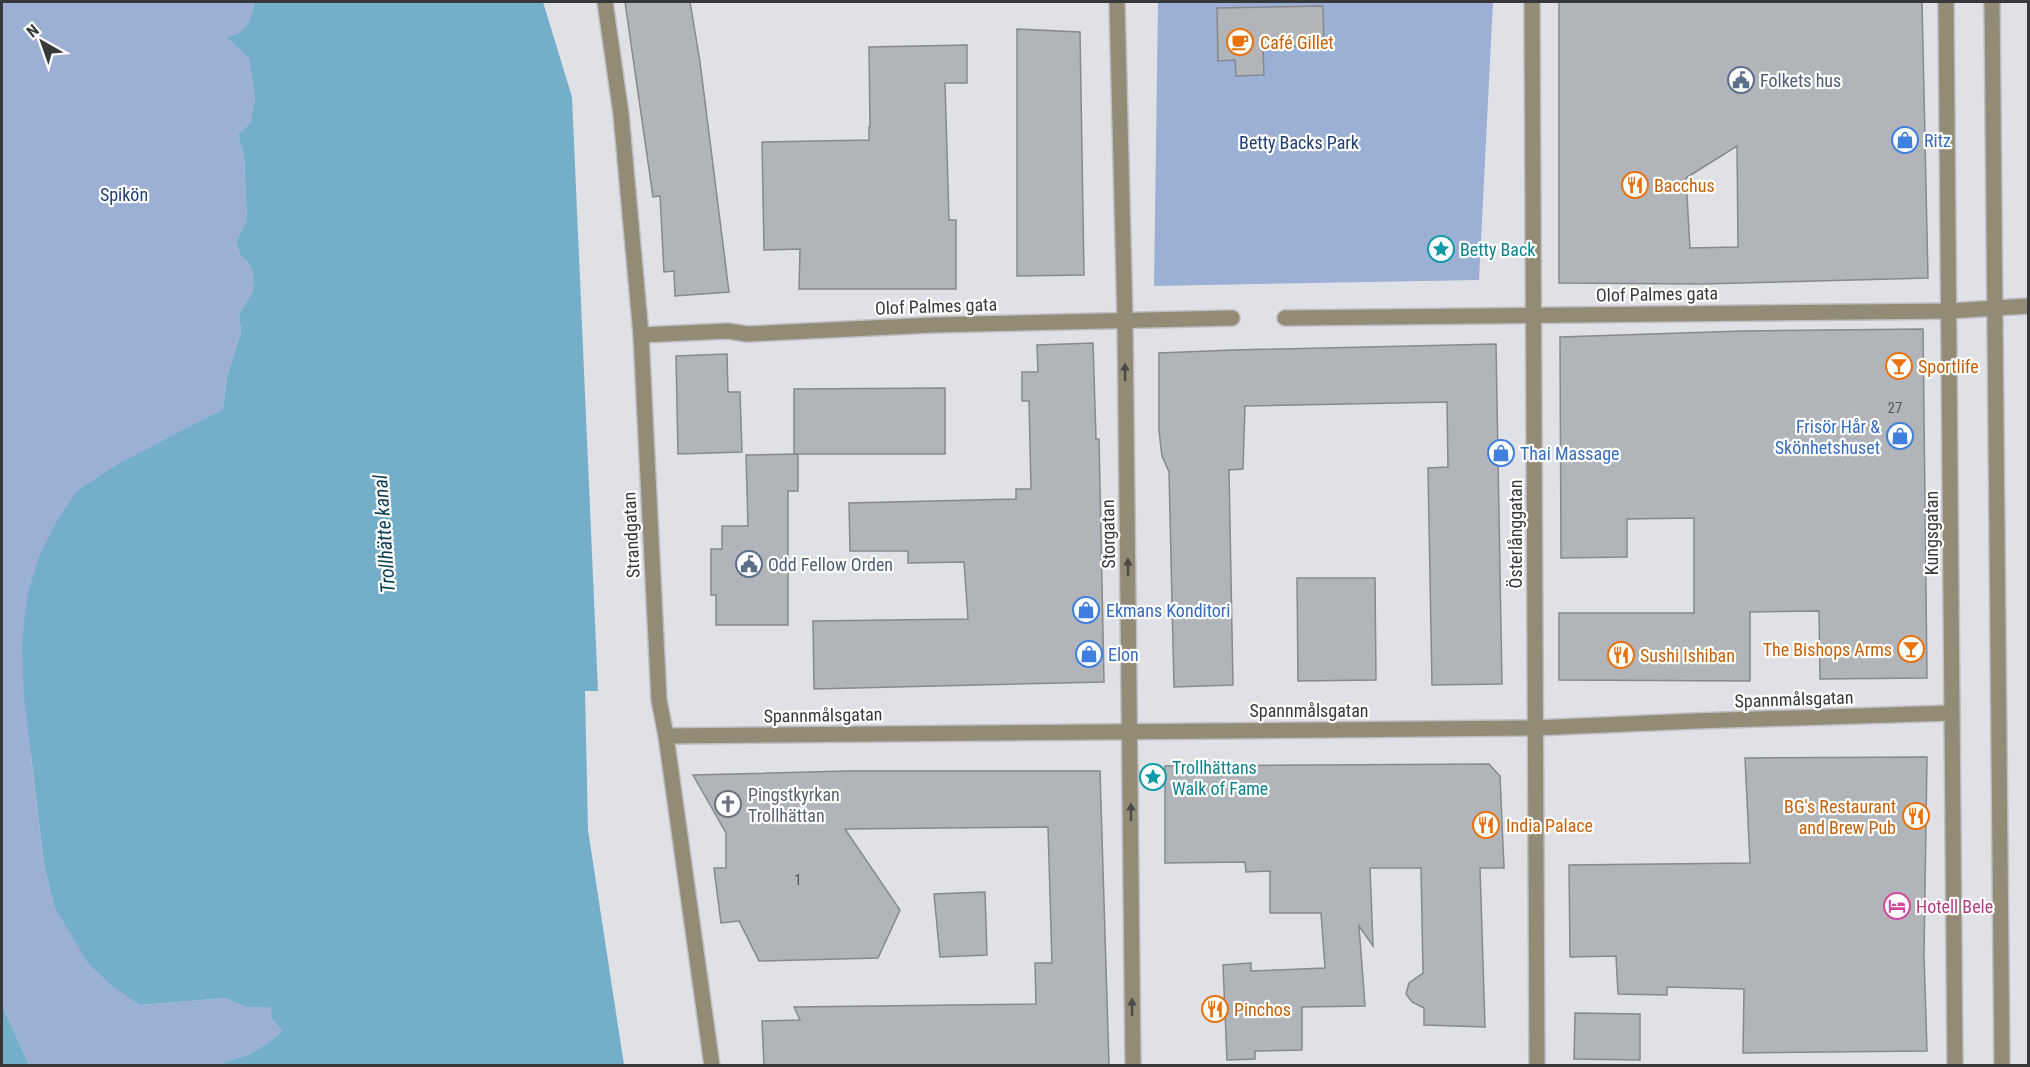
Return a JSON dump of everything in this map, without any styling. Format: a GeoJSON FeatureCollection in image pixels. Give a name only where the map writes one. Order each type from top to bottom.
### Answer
{"type":"FeatureCollection","features":[{"type":"Feature","properties":{"kind":"street","name":"Strandgatan"},"geometry":{"type":"LineString","coordinates":[[605,2],[621,114],[641,335],[659,700],[712,1065]]}},
{"type":"Feature","properties":{"kind":"street","name":"Storgatan"},"geometry":{"type":"LineString","coordinates":[[1117,2],[1125,320],[1133,1065]]}},
{"type":"Feature","properties":{"kind":"street","name":"Österlånggatan"},"geometry":{"type":"LineString","coordinates":[[1532,2],[1537,1065]]}},
{"type":"Feature","properties":{"kind":"street","name":"Kungsgatan"},"geometry":{"type":"LineString","coordinates":[[1946,2],[1955,1065]]}},
{"type":"Feature","properties":{"kind":"street"},"geometry":{"type":"LineString","coordinates":[[1992,2],[2002,1065]]}},
{"type":"Feature","properties":{"kind":"street","name":"Olof Palmes gata"},"geometry":{"type":"LineString","coordinates":[[1285,318],[1950,311],[2028,306]]}},
{"type":"Feature","properties":{"kind":"street","name":"Olof Palmes gata"},"geometry":{"type":"LineString","coordinates":[[641,335],[728,331],[747,334],[933,326],[1232,318]]}},
{"type":"Feature","properties":{"kind":"street","name":"Spannmålsgatan"},"geometry":{"type":"LineString","coordinates":[[666,736],[1534,729],[1695,721],[1952,713]]}},
{"type":"Feature","properties":{"kind":"green space","name":"Spikön"},"geometry":{"type":"Polygon","coordinates":[[[2,2],[254,2],[247,24],[239,33],[228,37],[249,57],[255,99],[250,125],[238,134],[244,157],[247,220],[236,241],[240,255],[252,270],[254,280],[252,293],[239,314],[241,332],[227,376],[223,409],[135,456],[31,757],[44,865],[54,906],[140,1005],[225,998],[246,1007],[270,1007],[272,1019],[282,1031],[256,1051],[225,1061],[224,1065],[29,1065],[2,1005],[2,2]]]}},
{"type":"Feature","properties":{"kind":"green space","name":"Betty Backs Park"},"geometry":{"type":"Polygon","coordinates":[[[1158,2],[1493,2],[1479,280],[1154,286],[1158,2]]]}},
{"type":"Feature","properties":{"kind":"water","name":"Trollhätte kanal"},"geometry":{"type":"Polygon","coordinates":[[[254,2],[543,2],[572,97],[598,691],[585,691],[588,830],[624,1065],[224,1065],[225,1061],[255,1051],[282,1031],[272,1019],[270,1007],[246,1007],[225,998],[140,1005],[112,986],[88,963],[54,906],[44,865],[24,696],[22,642],[27,597],[39,556],[57,521],[77,491],[118,464],[223,409],[227,376],[241,332],[239,314],[252,293],[254,280],[252,270],[240,255],[236,241],[247,220],[244,157],[238,134],[250,124],[255,99],[249,58],[227,37],[243,29],[252,14],[254,2]]]}},
{"type":"Feature","properties":{"kind":"water"},"geometry":{"type":"Polygon","coordinates":[[[2,1005],[29,1065],[2,1065],[2,1005]]]}},
{"type":"Feature","properties":{"kind":"building"},"geometry":{"type":"Polygon","coordinates":[[[625,2],[690,2],[700,62],[729,292],[675,296],[674,271],[664,272],[660,196],[653,197],[625,2]]]}},
{"type":"Feature","properties":{"kind":"building","name":"Folkets hus"},"geometry":{"type":"Polygon","coordinates":[[[1559,2],[1922,2],[1928,278],[1701,284],[1559,283],[1559,2]],[[1737,146],[1686,178],[1690,248],[1738,247],[1737,146]]]}},
{"type":"Feature","properties":{"kind":"building","name":"Café Gillet"},"geometry":{"type":"Polygon","coordinates":[[[1323,6],[1324,46],[1263,47],[1264,75],[1236,76],[1235,60],[1218,61],[1217,8],[1323,6]]]}},
{"type":"Feature","properties":{"kind":"building"},"geometry":{"type":"Polygon","coordinates":[[[1017,29],[1080,32],[1084,275],[1017,276],[1017,29]]]}},
{"type":"Feature","properties":{"kind":"building"},"geometry":{"type":"Polygon","coordinates":[[[967,45],[967,83],[945,83],[949,220],[956,220],[956,289],[799,289],[800,249],[764,250],[762,142],[869,140],[869,47],[967,45]]]}},
{"type":"Feature","properties":{"kind":"building"},"geometry":{"type":"Polygon","coordinates":[[[1923,329],[1927,678],[1820,679],[1819,611],[1750,612],[1750,681],[1559,680],[1559,613],[1694,613],[1694,518],[1627,519],[1627,557],[1561,558],[1560,337],[1743,331],[1923,329]]]}},
{"type":"Feature","properties":{"kind":"building"},"geometry":{"type":"Polygon","coordinates":[[[1093,343],[1096,439],[1099,439],[1104,682],[814,689],[813,621],[968,619],[964,562],[908,563],[908,551],[850,551],[849,503],[1016,499],[1016,489],[1031,489],[1029,401],[1022,401],[1022,372],[1038,372],[1037,345],[1093,343]]]}},
{"type":"Feature","properties":{"kind":"building"},"geometry":{"type":"Polygon","coordinates":[[[1496,344],[1502,684],[1432,685],[1428,468],[1448,467],[1447,402],[1245,406],[1243,469],[1229,470],[1233,685],[1174,687],[1169,472],[1162,456],[1159,431],[1159,353],[1496,344]]]}},
{"type":"Feature","properties":{"kind":"building"},"geometry":{"type":"Polygon","coordinates":[[[727,354],[728,392],[740,392],[742,452],[678,454],[676,356],[727,354]]]}},
{"type":"Feature","properties":{"kind":"building"},"geometry":{"type":"Polygon","coordinates":[[[945,388],[945,454],[794,454],[794,389],[945,388]]]}},
{"type":"Feature","properties":{"kind":"building","name":"Odd Fellow Orden"},"geometry":{"type":"Polygon","coordinates":[[[798,454],[798,491],[788,491],[788,625],[716,625],[716,595],[711,595],[711,549],[722,549],[722,526],[748,526],[746,455],[798,454]]]}},
{"type":"Feature","properties":{"kind":"building"},"geometry":{"type":"Polygon","coordinates":[[[1297,578],[1375,578],[1376,680],[1298,681],[1297,578]]]}},
{"type":"Feature","properties":{"kind":"building"},"geometry":{"type":"Polygon","coordinates":[[[1927,757],[1924,955],[1927,1051],[1743,1053],[1744,989],[1667,987],[1667,995],[1618,994],[1616,956],[1570,957],[1569,865],[1750,863],[1745,758],[1927,757]]]}},
{"type":"Feature","properties":{"kind":"building"},"geometry":{"type":"Polygon","coordinates":[[[1489,764],[1500,776],[1504,868],[1480,868],[1485,1027],[1424,1025],[1424,1008],[1412,1002],[1406,994],[1409,983],[1423,973],[1421,868],[1370,868],[1373,946],[1359,926],[1365,1006],[1302,1007],[1302,1050],[1255,1051],[1255,1059],[1227,1060],[1223,965],[1251,963],[1251,971],[1325,968],[1321,913],[1270,913],[1270,871],[1246,872],[1245,862],[1165,863],[1165,766],[1489,764]]]}},
{"type":"Feature","properties":{"kind":"building"},"geometry":{"type":"Polygon","coordinates":[[[847,771],[1100,771],[1109,1065],[764,1065],[762,1021],[800,1020],[794,1007],[1036,1004],[1035,963],[1052,963],[1048,827],[845,829],[900,910],[878,958],[759,961],[739,921],[721,923],[714,868],[726,868],[726,833],[693,775],[847,771]]]}},
{"type":"Feature","properties":{"kind":"building"},"geometry":{"type":"Polygon","coordinates":[[[985,892],[987,955],[940,957],[934,894],[985,892]]]}},
{"type":"Feature","properties":{"kind":"building"},"geometry":{"type":"Polygon","coordinates":[[[1575,1013],[1640,1014],[1640,1060],[1574,1059],[1575,1013]]]}},
{"type":"Feature","properties":{"kind":"place","name":"Café Gillet"},"geometry":{"type":"Point","coordinates":[1240,42]}},
{"type":"Feature","properties":{"kind":"place","name":"Folkets hus"},"geometry":{"type":"Point","coordinates":[1741,80]}},
{"type":"Feature","properties":{"kind":"place","name":"Ritz"},"geometry":{"type":"Point","coordinates":[1905,140]}},
{"type":"Feature","properties":{"kind":"place","name":"Bacchus"},"geometry":{"type":"Point","coordinates":[1635,185]}},
{"type":"Feature","properties":{"kind":"place","name":"Betty Back"},"geometry":{"type":"Point","coordinates":[1441,249]}},
{"type":"Feature","properties":{"kind":"place","name":"Sportlife"},"geometry":{"type":"Point","coordinates":[1899,366]}},
{"type":"Feature","properties":{"kind":"place","name":"Frisör Hår & Skönhetshuset"},"geometry":{"type":"Point","coordinates":[1900,436]}},
{"type":"Feature","properties":{"kind":"place","name":"Thai Massage"},"geometry":{"type":"Point","coordinates":[1501,453]}},
{"type":"Feature","properties":{"kind":"place","name":"Odd Fellow Orden"},"geometry":{"type":"Point","coordinates":[749,564]}},
{"type":"Feature","properties":{"kind":"place","name":"Ekmans Konditori"},"geometry":{"type":"Point","coordinates":[1086,610]}},
{"type":"Feature","properties":{"kind":"place","name":"The Bishops Arms"},"geometry":{"type":"Point","coordinates":[1911,649]}},
{"type":"Feature","properties":{"kind":"place","name":"Elon"},"geometry":{"type":"Point","coordinates":[1089,654]}},
{"type":"Feature","properties":{"kind":"place","name":"Sushi Ishiban"},"geometry":{"type":"Point","coordinates":[1621,655]}},
{"type":"Feature","properties":{"kind":"place","name":"Trollhättans Walk of Fame"},"geometry":{"type":"Point","coordinates":[1153,777]}},
{"type":"Feature","properties":{"kind":"place","name":"Pingstkyrkan Trollhättan"},"geometry":{"type":"Point","coordinates":[728,804]}},
{"type":"Feature","properties":{"kind":"place","name":"BG's Restaurant and Brew Pub"},"geometry":{"type":"Point","coordinates":[1916,816]}},
{"type":"Feature","properties":{"kind":"place","name":"India Palace"},"geometry":{"type":"Point","coordinates":[1486,825]}},
{"type":"Feature","properties":{"kind":"place","name":"Hotell Bele"},"geometry":{"type":"Point","coordinates":[1897,906]}},
{"type":"Feature","properties":{"kind":"place","name":"Pinchos"},"geometry":{"type":"Point","coordinates":[1215,1009]}}]}
